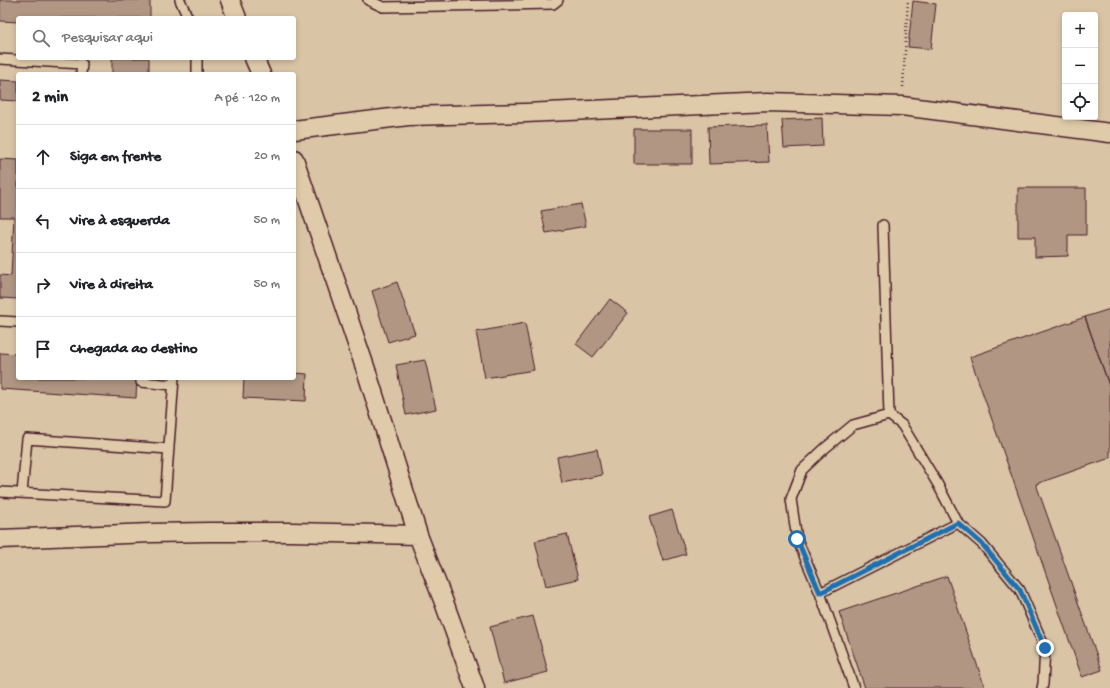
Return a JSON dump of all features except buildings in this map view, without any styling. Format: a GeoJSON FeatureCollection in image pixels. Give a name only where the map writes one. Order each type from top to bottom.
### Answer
{"type":"FeatureCollection","features":[{"type":"Feature","properties":{"kind":"street"},"geometry":{"type":"LineString","coordinates":[[230,0],[236,16]]}},
{"type":"Feature","properties":{"kind":"street"},"geometry":{"type":"LineString","coordinates":[[255,60],[260,72]]}},
{"type":"Feature","properties":{"kind":"street"},"geometry":{"type":"LineString","coordinates":[[296,130],[408,116],[525,113],[768,102],[842,103],[902,106],[1110,133]]}},
{"type":"Feature","properties":{"kind":"street"},"geometry":{"type":"LineString","coordinates":[[296,165],[367,373],[418,535],[453,625],[475,688]]}},
{"type":"Feature","properties":{"kind":"street"},"geometry":{"type":"LineString","coordinates":[[0,539],[208,532],[418,535]]}},
{"type":"Feature","properties":{"kind":"lane"},"geometry":{"type":"LineString","coordinates":[[180,0],[187,16]]}},
{"type":"Feature","properties":{"kind":"lane"},"geometry":{"type":"LineString","coordinates":[[368,0],[384,7],[553,4],[558,0]]}},
{"type":"Feature","properties":{"kind":"lane"},"geometry":{"type":"LineString","coordinates":[[0,59],[16,60]]}},
{"type":"Feature","properties":{"kind":"lane"},"geometry":{"type":"LineString","coordinates":[[16,60],[82,64],[81,72]]}},
{"type":"Feature","properties":{"kind":"lane"},"geometry":{"type":"LineString","coordinates":[[197,60],[197,72]]}},
{"type":"Feature","properties":{"kind":"lane"},"geometry":{"type":"LineString","coordinates":[[883,225],[889,414],[902,425],[937,483],[958,523],[982,544],[1020,590],[1045,648],[1042,688]]}},
{"type":"Feature","properties":{"kind":"lane"},"geometry":{"type":"LineString","coordinates":[[0,321],[16,322]]}},
{"type":"Feature","properties":{"kind":"lane"},"geometry":{"type":"LineString","coordinates":[[0,492],[165,501],[173,382],[141,382]]}},
{"type":"Feature","properties":{"kind":"lane"},"geometry":{"type":"LineString","coordinates":[[854,688],[820,593],[797,539],[791,499],[802,470],[824,450],[853,425],[889,414]]}},
{"type":"Feature","properties":{"kind":"lane"},"geometry":{"type":"LineString","coordinates":[[22,493],[27,439],[169,449]]}},
{"type":"Feature","properties":{"kind":"lane"},"geometry":{"type":"LineString","coordinates":[[820,593],[958,523]]}},
{"type":"Feature","properties":{"kind":"path"},"geometry":{"type":"LineString","coordinates":[[902,106],[908,0]]}},
{"type":"Feature","properties":{"kind":"route"},"geometry":{"type":"LineString","coordinates":[[797,539],[820,593],[958,523],[982,544],[1020,590],[1045,648]]}}]}
